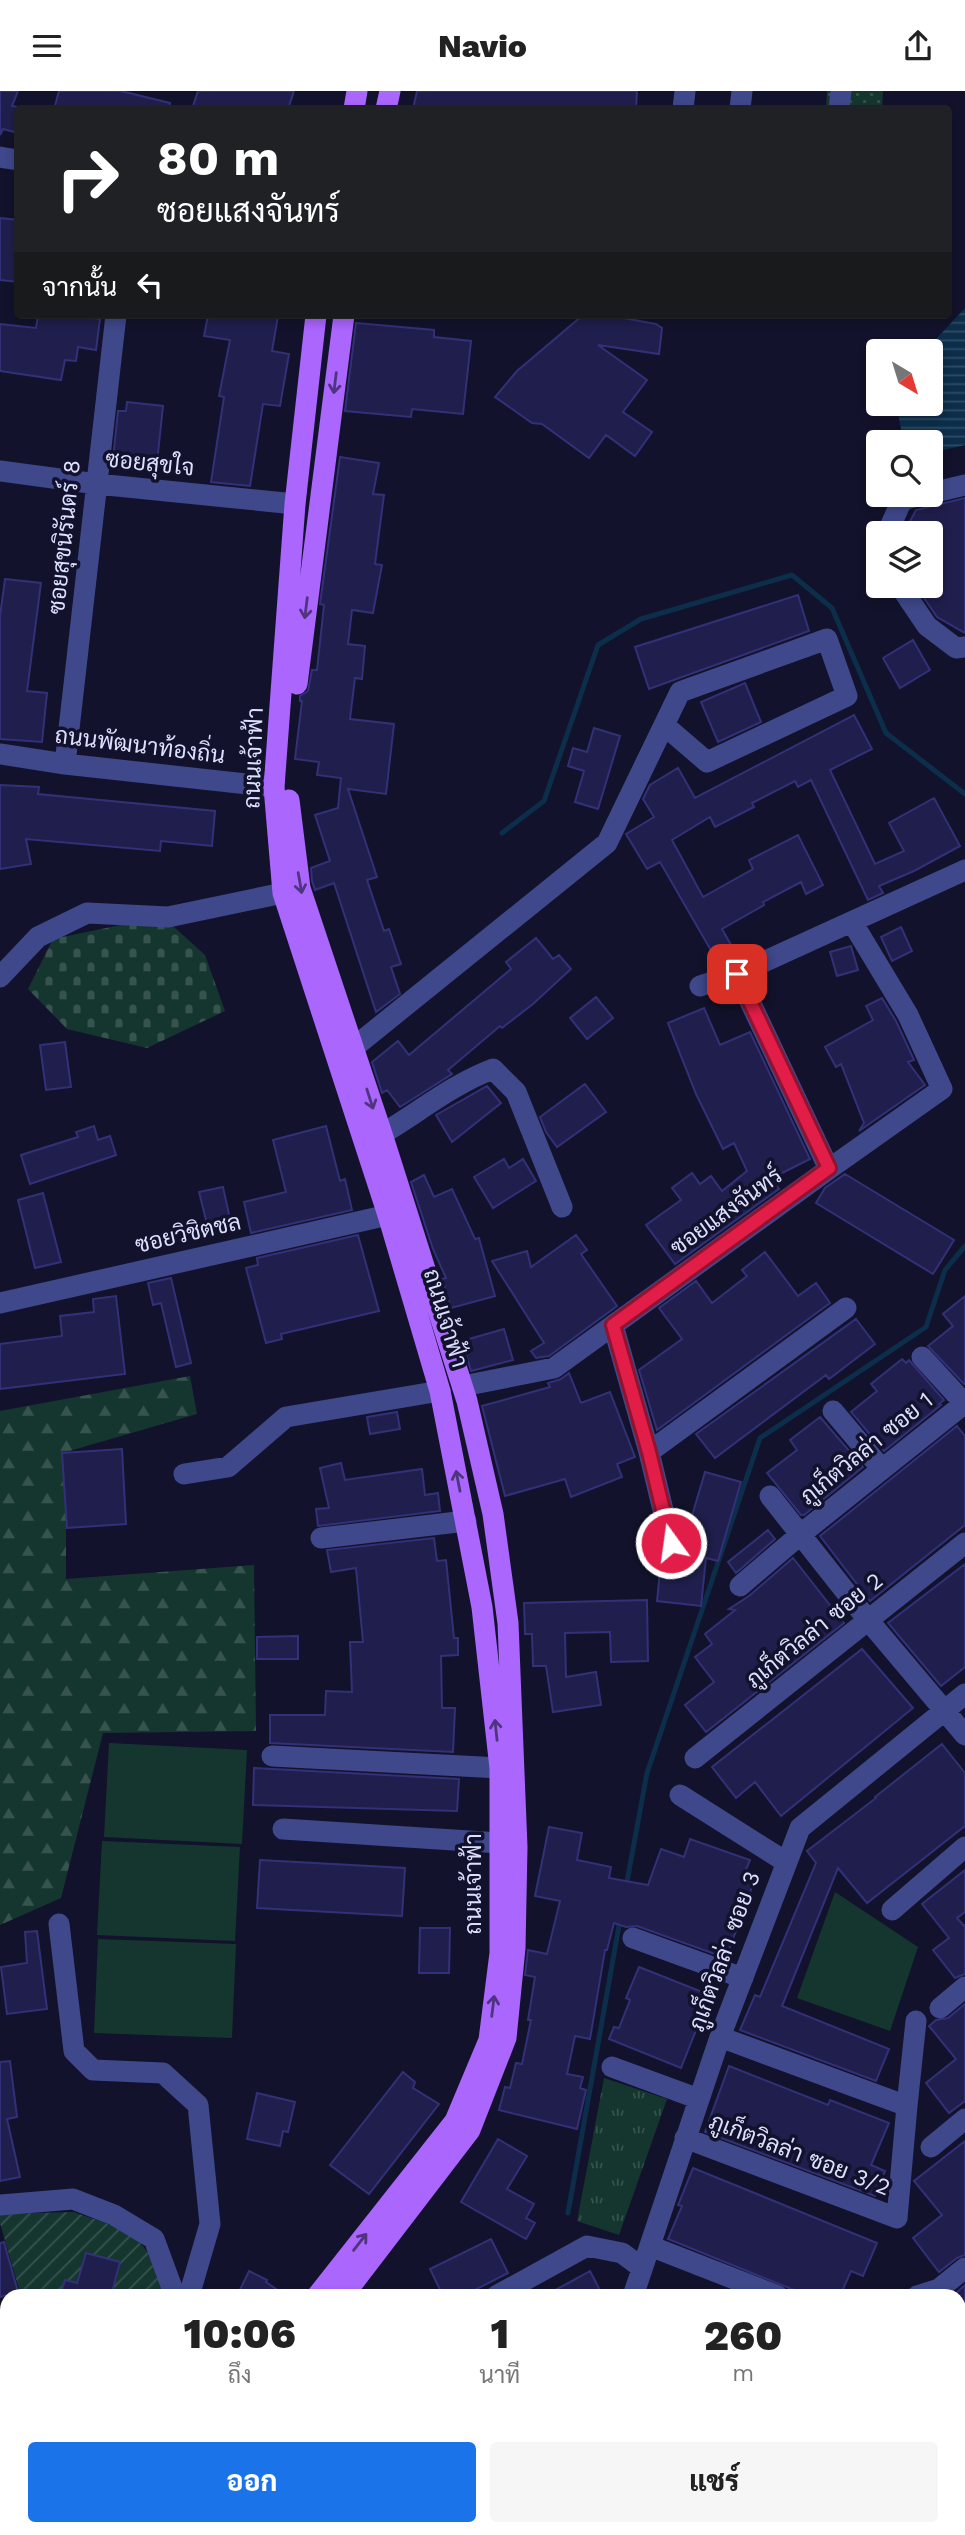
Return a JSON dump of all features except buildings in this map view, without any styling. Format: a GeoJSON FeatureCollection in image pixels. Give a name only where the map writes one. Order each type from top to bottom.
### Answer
{"type":"FeatureCollection","features":[{"type":"Feature","properties":{"kind":"main road","name":"ถนนเจ้าฟ้า"},"geometry":{"type":"LineString","coordinates":[[316,319],[295,504],[274,787],[283,893],[388,1215],[440,1391],[482,1607],[500,1768],[500,1953],[489,2040],[455,2121],[323,2289]]}},
{"type":"Feature","properties":{"kind":"main road","name":"ถนนเจ้าฟ้า"},"geometry":{"type":"LineString","coordinates":[[343,319],[300,658],[287,784],[300,888],[463,1386],[493,1514],[508,1623],[517,1847],[515,1948],[506,2038],[470,2130],[347,2289]]}},
{"type":"Feature","properties":{"kind":"street","name":"ซอยสุขนิรันดร์ 8"},"geometry":{"type":"LineString","coordinates":[[65,764],[116,319]]}},
{"type":"Feature","properties":{"kind":"street","name":"ซอยสุขใจ"},"geometry":{"type":"LineString","coordinates":[[0,471],[97,484],[295,504]]}},
{"type":"Feature","properties":{"kind":"street"},"geometry":{"type":"LineString","coordinates":[[943,490],[965,485]]}},
{"type":"Feature","properties":{"kind":"street"},"geometry":{"type":"LineString","coordinates":[[908,598],[928,626],[956,648],[965,647]]}},
{"type":"Feature","properties":{"kind":"street"},"geometry":{"type":"LineString","coordinates":[[353,1048],[607,843],[664,725],[680,692],[827,639],[847,696],[707,762],[664,725]]}},
{"type":"Feature","properties":{"kind":"street","name":"ถนนพัฒนาท้องถิ่น"},"geometry":{"type":"LineString","coordinates":[[0,754],[65,764],[274,787]]}},
{"type":"Feature","properties":{"kind":"street"},"geometry":{"type":"LineString","coordinates":[[700,986],[737,974],[965,870]]}},
{"type":"Feature","properties":{"kind":"street"},"geometry":{"type":"LineString","coordinates":[[0,977],[38,937],[87,913],[168,917],[283,893]]}},
{"type":"Feature","properties":{"kind":"street","name":"ซอยแสงจันทร์"},"geometry":{"type":"LineString","coordinates":[[463,1386],[554,1368],[942,1089],[908,1014],[852,922]]}},
{"type":"Feature","properties":{"kind":"street"},"geometry":{"type":"LineString","coordinates":[[737,974],[829,1168]]}},
{"type":"Feature","properties":{"kind":"street"},"geometry":{"type":"LineString","coordinates":[[382,1134],[467,1079],[493,1069],[516,1091],[562,1207]]}},
{"type":"Feature","properties":{"kind":"street","name":"ซอยวิชิตชล"},"geometry":{"type":"LineString","coordinates":[[0,1303],[388,1215]]}},
{"type":"Feature","properties":{"kind":"street"},"geometry":{"type":"LineString","coordinates":[[649,1452],[846,1308]]}},
{"type":"Feature","properties":{"kind":"street"},"geometry":{"type":"LineString","coordinates":[[613,1325],[649,1452],[671,1543]]}},
{"type":"Feature","properties":{"kind":"street"},"geometry":{"type":"LineString","coordinates":[[922,1357],[965,1403]]}},
{"type":"Feature","properties":{"kind":"street"},"geometry":{"type":"LineString","coordinates":[[184,1474],[228,1467],[286,1417],[440,1391]]}},
{"type":"Feature","properties":{"kind":"street","name":"ภูเก็ตวิลล่า ซอย 1"},"geometry":{"type":"LineString","coordinates":[[740,1586],[965,1403]]}},
{"type":"Feature","properties":{"kind":"street"},"geometry":{"type":"LineString","coordinates":[[833,1411],[882,1469]]}},
{"type":"Feature","properties":{"kind":"street"},"geometry":{"type":"LineString","coordinates":[[769,1496],[965,1735]]}},
{"type":"Feature","properties":{"kind":"street"},"geometry":{"type":"LineString","coordinates":[[321,1538],[466,1521]]}},
{"type":"Feature","properties":{"kind":"street","name":"ภูเก็ตวิลล่า ซอย 2"},"geometry":{"type":"LineString","coordinates":[[695,1758],[965,1543]]}},
{"type":"Feature","properties":{"kind":"street","name":"ภูเก็ตวิลล่า ซอย 3"},"geometry":{"type":"LineString","coordinates":[[635,2289],[720,2037],[800,1828],[965,1694]]}},
{"type":"Feature","properties":{"kind":"street"},"geometry":{"type":"LineString","coordinates":[[272,1756],[500,1768]]}},
{"type":"Feature","properties":{"kind":"street"},"geometry":{"type":"LineString","coordinates":[[680,1795],[786,1862]]}},
{"type":"Feature","properties":{"kind":"street"},"geometry":{"type":"LineString","coordinates":[[283,1829],[499,1843]]}},
{"type":"Feature","properties":{"kind":"street"},"geometry":{"type":"LineString","coordinates":[[892,1910],[965,1847]]}},
{"type":"Feature","properties":{"kind":"street"},"geometry":{"type":"LineString","coordinates":[[59,1924],[74,2051],[93,2070],[163,2073],[198,2105],[210,2224],[191,2289]]}},
{"type":"Feature","properties":{"kind":"street"},"geometry":{"type":"LineString","coordinates":[[634,1938],[743,1978]]}},
{"type":"Feature","properties":{"kind":"street"},"geometry":{"type":"LineString","coordinates":[[940,2008],[965,1987]]}},
{"type":"Feature","properties":{"kind":"street"},"geometry":{"type":"LineString","coordinates":[[720,2037],[907,2106],[916,2021]]}},
{"type":"Feature","properties":{"kind":"street"},"geometry":{"type":"LineString","coordinates":[[612,2067],[699,2099]]}},
{"type":"Feature","properties":{"kind":"street","name":"ภูเก็ตวิลล่า ซอย 3/2"},"geometry":{"type":"LineString","coordinates":[[685,2138],[897,2218],[907,2106]]}},
{"type":"Feature","properties":{"kind":"street"},"geometry":{"type":"LineString","coordinates":[[931,2147],[965,2119]]}},
{"type":"Feature","properties":{"kind":"street"},"geometry":{"type":"LineString","coordinates":[[0,2205],[73,2199],[114,2215],[154,2239],[172,2289]]}},
{"type":"Feature","properties":{"kind":"street"},"geometry":{"type":"LineString","coordinates":[[509,2289],[587,2246],[622,2253],[642,2268]]}},
{"type":"Feature","properties":{"kind":"street"},"geometry":{"type":"LineString","coordinates":[[650,2246],[760,2289]]}},
{"type":"Feature","properties":{"kind":"street"},"geometry":{"type":"LineString","coordinates":[[945,2289],[965,2268]]}},
{"type":"Feature","properties":{"kind":"green space"},"geometry":{"type":"Polygon","coordinates":[[[827,91],[883,91],[882,105],[826,105],[827,91]]]}},
{"type":"Feature","properties":{"kind":"green space"},"geometry":{"type":"Polygon","coordinates":[[[130,923],[173,926],[205,955],[225,1011],[147,1048],[67,1029],[28,989],[53,939],[130,923]]]}},
{"type":"Feature","properties":{"kind":"green space"},"geometry":{"type":"Polygon","coordinates":[[[190,1376],[197,1414],[66,1452],[66,1579],[254,1565],[256,1731],[103,1733],[61,1898],[0,1925],[0,1411],[190,1376]]]}},
{"type":"Feature","properties":{"kind":"green space"},"geometry":{"type":"Polygon","coordinates":[[[109,1743],[247,1750],[242,1844],[104,1837],[109,1743]]]}},
{"type":"Feature","properties":{"kind":"green space"},"geometry":{"type":"Polygon","coordinates":[[[102,1841],[240,1847],[235,1941],[97,1935],[102,1841]]]}},
{"type":"Feature","properties":{"kind":"green space"},"geometry":{"type":"Polygon","coordinates":[[[835,1892],[918,1947],[890,2031],[797,1998],[835,1892]]]}},
{"type":"Feature","properties":{"kind":"green space"},"geometry":{"type":"Polygon","coordinates":[[[98,1939],[236,1944],[232,2038],[94,2033],[98,1939]]]}},
{"type":"Feature","properties":{"kind":"green space"},"geometry":{"type":"Polygon","coordinates":[[[604,2078],[667,2099],[619,2235],[577,2221],[604,2078]]]}},
{"type":"Feature","properties":{"kind":"green space"},"geometry":{"type":"Polygon","coordinates":[[[74,2212],[117,2228],[144,2247],[163,2289],[19,2289],[0,2223],[0,2214],[74,2212]]]}},
{"type":"Feature","properties":{"kind":"water"},"geometry":{"type":"Polygon","coordinates":[[[965,308],[965,445],[943,450],[943,430],[901,430],[899,417],[943,417],[943,339],[936,339],[965,308]]]}},
{"type":"Feature","properties":{"kind":"waterway"},"geometry":{"type":"LineString","coordinates":[[502,833],[544,801],[598,645],[641,619],[792,575],[832,608],[886,733],[965,794]]}},
{"type":"Feature","properties":{"kind":"waterway"},"geometry":{"type":"LineString","coordinates":[[626,1887],[647,1773],[760,1438],[926,1327],[945,1270],[965,1246]]}},
{"type":"Feature","properties":{"kind":"waterway"},"geometry":{"type":"LineString","coordinates":[[568,2213],[620,1920]]}},
{"type":"Feature","properties":{"kind":"route"},"geometry":{"type":"LineString","coordinates":[[671,1543],[649,1452],[613,1325],[829,1168],[737,974]]}}]}
